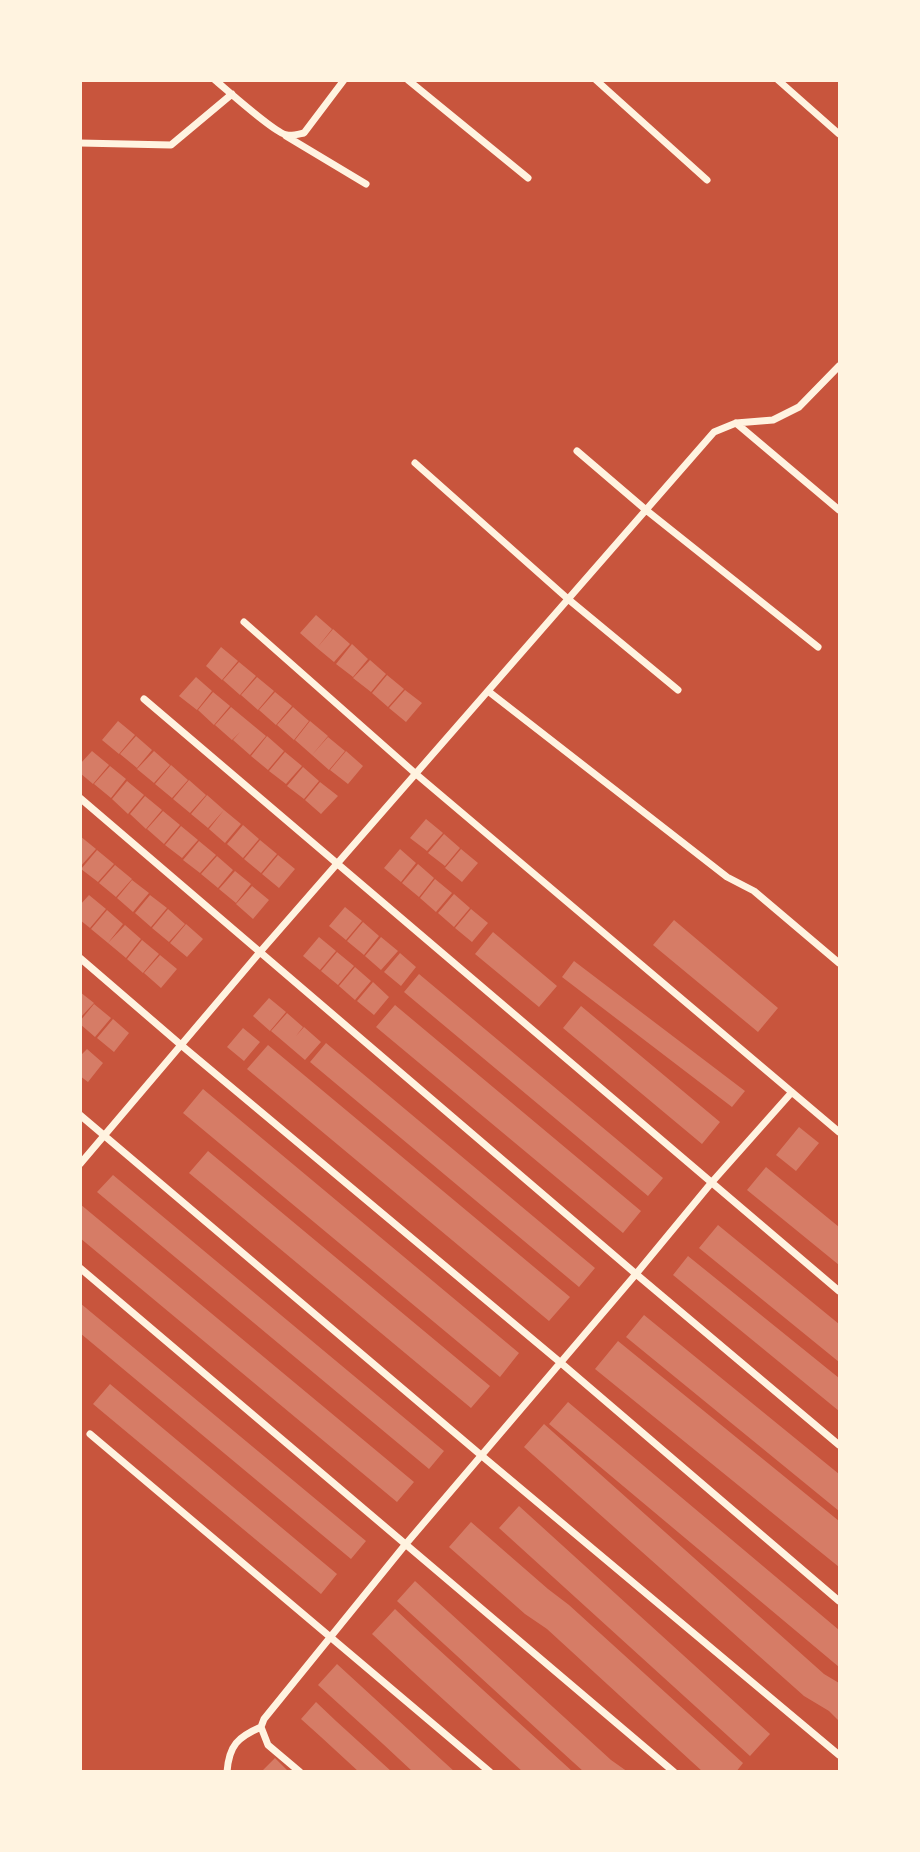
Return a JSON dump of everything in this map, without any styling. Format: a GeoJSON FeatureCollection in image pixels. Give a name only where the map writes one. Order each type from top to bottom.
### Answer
{"type":"FeatureCollection","features":[{"type":"Feature","properties":{"kind":"street"},"geometry":{"type":"LineString","coordinates":[[215,80],[269,126],[366,184]]}},
{"type":"Feature","properties":{"kind":"street"},"geometry":{"type":"LineString","coordinates":[[286,136],[304,133],[344,80]]}},
{"type":"Feature","properties":{"kind":"street"},"geometry":{"type":"LineString","coordinates":[[408,80],[528,178]]}},
{"type":"Feature","properties":{"kind":"street"},"geometry":{"type":"LineString","coordinates":[[596,80],[707,180]]}},
{"type":"Feature","properties":{"kind":"street"},"geometry":{"type":"LineString","coordinates":[[778,80],[839,134]]}},
{"type":"Feature","properties":{"kind":"street"},"geometry":{"type":"LineString","coordinates":[[80,143],[171,145],[232,94]]}},
{"type":"Feature","properties":{"kind":"street"},"geometry":{"type":"LineString","coordinates":[[80,1164],[260,952],[714,432],[736,424],[773,420],[799,407],[839,366]]}},
{"type":"Feature","properties":{"kind":"street"},"geometry":{"type":"LineString","coordinates":[[736,424],[839,510]]}},
{"type":"Feature","properties":{"kind":"street"},"geometry":{"type":"LineString","coordinates":[[577,451],[646,510],[818,647]]}},
{"type":"Feature","properties":{"kind":"street"},"geometry":{"type":"LineString","coordinates":[[415,463],[568,599],[678,690]]}},
{"type":"Feature","properties":{"kind":"street"},"geometry":{"type":"LineString","coordinates":[[244,622],[416,774],[839,1132]]}},
{"type":"Feature","properties":{"kind":"street"},"geometry":{"type":"LineString","coordinates":[[488,691],[727,877],[754,891],[839,963]]}},
{"type":"Feature","properties":{"kind":"street"},"geometry":{"type":"LineString","coordinates":[[144,699],[839,1291]]}},
{"type":"Feature","properties":{"kind":"street"},"geometry":{"type":"LineString","coordinates":[[80,798],[839,1445]]}},
{"type":"Feature","properties":{"kind":"street"},"geometry":{"type":"LineString","coordinates":[[80,958],[839,1601]]}},
{"type":"Feature","properties":{"kind":"street"},"geometry":{"type":"LineString","coordinates":[[300,1772],[268,1745],[261,1727],[264,1719],[405,1545],[792,1091]]}},
{"type":"Feature","properties":{"kind":"street"},"geometry":{"type":"LineString","coordinates":[[80,1115],[839,1755]]}},
{"type":"Feature","properties":{"kind":"street"},"geometry":{"type":"LineString","coordinates":[[80,1268],[674,1772]]}},
{"type":"Feature","properties":{"kind":"street"},"geometry":{"type":"LineString","coordinates":[[90,1434],[490,1772]]}},
{"type":"Feature","properties":{"kind":"street"},"geometry":{"type":"LineString","coordinates":[[227,1772],[231,1751],[242,1735],[261,1727]]}},
{"type":"Feature","properties":{"kind":"building"},"geometry":{"type":"Polygon","coordinates":[[[316,615],[332,629],[317,648],[300,633],[316,615]]]}},
{"type":"Feature","properties":{"kind":"building"},"geometry":{"type":"Polygon","coordinates":[[[333,629],[350,644],[334,662],[317,648],[333,629]]]}},
{"type":"Feature","properties":{"kind":"building"},"geometry":{"type":"Polygon","coordinates":[[[352,644],[368,659],[353,677],[336,664],[352,644]]]}},
{"type":"Feature","properties":{"kind":"building"},"geometry":{"type":"Polygon","coordinates":[[[221,647],[238,661],[222,680],[206,666],[221,647]]]}},
{"type":"Feature","properties":{"kind":"building"},"geometry":{"type":"Polygon","coordinates":[[[370,660],[386,674],[371,692],[353,678],[370,660]]]}},
{"type":"Feature","properties":{"kind":"building"},"geometry":{"type":"Polygon","coordinates":[[[239,662],[256,676],[240,695],[223,680],[239,662]]]}},
{"type":"Feature","properties":{"kind":"building"},"geometry":{"type":"Polygon","coordinates":[[[387,675],[404,689],[388,707],[372,693],[387,675]]]}},
{"type":"Feature","properties":{"kind":"building"},"geometry":{"type":"Polygon","coordinates":[[[196,677],[212,691],[197,710],[179,696],[196,677]]]}},
{"type":"Feature","properties":{"kind":"building"},"geometry":{"type":"Polygon","coordinates":[[[257,677],[274,691],[258,710],[241,695],[257,677]]]}},
{"type":"Feature","properties":{"kind":"building"},"geometry":{"type":"Polygon","coordinates":[[[405,690],[422,703],[406,722],[389,708],[405,690]]]}},
{"type":"Feature","properties":{"kind":"building"},"geometry":{"type":"Polygon","coordinates":[[[213,692],[230,706],[214,725],[198,710],[213,692]]]}},
{"type":"Feature","properties":{"kind":"building"},"geometry":{"type":"Polygon","coordinates":[[[275,692],[292,706],[276,725],[259,710],[275,692]]]}},
{"type":"Feature","properties":{"kind":"building"},"geometry":{"type":"Polygon","coordinates":[[[231,707],[266,736],[250,755],[233,740],[240,732],[232,740],[215,725],[231,707]]]}},
{"type":"Feature","properties":{"kind":"building"},"geometry":{"type":"Polygon","coordinates":[[[293,707],[309,721],[294,740],[277,725],[293,707]]]}},
{"type":"Feature","properties":{"kind":"building"},"geometry":{"type":"Polygon","coordinates":[[[118,721],[135,735],[119,754],[102,740],[118,721]]]}},
{"type":"Feature","properties":{"kind":"building"},"geometry":{"type":"Polygon","coordinates":[[[310,721],[328,736],[312,755],[295,740],[310,721]]]}},
{"type":"Feature","properties":{"kind":"building"},"geometry":{"type":"Polygon","coordinates":[[[136,736],[152,750],[137,768],[120,754],[136,736]]]}},
{"type":"Feature","properties":{"kind":"building"},"geometry":{"type":"Polygon","coordinates":[[[267,736],[284,751],[268,770],[251,756],[267,736]]]}},
{"type":"Feature","properties":{"kind":"building"},"geometry":{"type":"Polygon","coordinates":[[[328,737],[345,751],[329,770],[312,755],[328,737]]]}},
{"type":"Feature","properties":{"kind":"building"},"geometry":{"type":"Polygon","coordinates":[[[92,751],[109,765],[93,784],[80,773],[80,764],[92,751]]]}},
{"type":"Feature","properties":{"kind":"building"},"geometry":{"type":"Polygon","coordinates":[[[154,751],[170,765],[154,783],[137,769],[154,751]]]}},
{"type":"Feature","properties":{"kind":"building"},"geometry":{"type":"Polygon","coordinates":[[[346,751],[363,766],[348,784],[330,770],[346,751]]]}},
{"type":"Feature","properties":{"kind":"building"},"geometry":{"type":"Polygon","coordinates":[[[285,752],[302,766],[286,784],[269,771],[285,752]]]}},
{"type":"Feature","properties":{"kind":"building"},"geometry":{"type":"Polygon","coordinates":[[[171,765],[188,780],[172,798],[155,784],[171,765]]]}},
{"type":"Feature","properties":{"kind":"building"},"geometry":{"type":"Polygon","coordinates":[[[110,766],[126,779],[111,798],[94,784],[110,766]]]}},
{"type":"Feature","properties":{"kind":"building"},"geometry":{"type":"Polygon","coordinates":[[[303,767],[319,781],[304,799],[287,786],[303,767]]]}},
{"type":"Feature","properties":{"kind":"building"},"geometry":{"type":"Polygon","coordinates":[[[189,780],[206,795],[190,813],[173,799],[189,780]]]}},
{"type":"Feature","properties":{"kind":"building"},"geometry":{"type":"Polygon","coordinates":[[[127,781],[144,795],[128,814],[112,799],[127,781]]]}},
{"type":"Feature","properties":{"kind":"building"},"geometry":{"type":"Polygon","coordinates":[[[320,782],[338,796],[321,814],[305,800],[320,782]]]}},
{"type":"Feature","properties":{"kind":"building"},"geometry":{"type":"Polygon","coordinates":[[[207,795],[224,810],[208,828],[191,814],[207,795]]]}},
{"type":"Feature","properties":{"kind":"building"},"geometry":{"type":"Polygon","coordinates":[[[145,796],[162,810],[146,829],[130,814],[145,796]]]}},
{"type":"Feature","properties":{"kind":"building"},"geometry":{"type":"Polygon","coordinates":[[[224,810],[241,824],[225,843],[209,829],[224,810]]]}},
{"type":"Feature","properties":{"kind":"building"},"geometry":{"type":"Polygon","coordinates":[[[163,811],[180,825],[164,844],[147,829],[163,811]]]}},
{"type":"Feature","properties":{"kind":"building"},"geometry":{"type":"Polygon","coordinates":[[[426,819],[443,833],[427,851],[410,838],[426,819]]]}},
{"type":"Feature","properties":{"kind":"building"},"geometry":{"type":"Polygon","coordinates":[[[243,825],[259,839],[243,858],[227,844],[243,825]]]}},
{"type":"Feature","properties":{"kind":"building"},"geometry":{"type":"Polygon","coordinates":[[[181,826],[198,840],[182,858],[165,845],[181,826]]]}},
{"type":"Feature","properties":{"kind":"building"},"geometry":{"type":"Polygon","coordinates":[[[444,834],[460,848],[445,866],[428,853],[444,834]]]}},
{"type":"Feature","properties":{"kind":"building"},"geometry":{"type":"Polygon","coordinates":[[[80,836],[96,849],[80,867],[80,836]]]}},
{"type":"Feature","properties":{"kind":"building"},"geometry":{"type":"Polygon","coordinates":[[[260,840],[277,854],[261,873],[244,859],[260,840]]]}},
{"type":"Feature","properties":{"kind":"building"},"geometry":{"type":"Polygon","coordinates":[[[199,841],[216,855],[200,873],[183,860],[199,841]]]}},
{"type":"Feature","properties":{"kind":"building"},"geometry":{"type":"Polygon","coordinates":[[[400,849],[416,863],[401,882],[384,868],[400,849]]]}},
{"type":"Feature","properties":{"kind":"building"},"geometry":{"type":"Polygon","coordinates":[[[461,849],[478,863],[462,882],[445,868],[461,849]]]}},
{"type":"Feature","properties":{"kind":"building"},"geometry":{"type":"Polygon","coordinates":[[[97,850],[114,864],[98,882],[81,869],[97,850]]]}},
{"type":"Feature","properties":{"kind":"building"},"geometry":{"type":"Polygon","coordinates":[[[278,855],[295,869],[279,888],[262,874],[278,855]]]}},
{"type":"Feature","properties":{"kind":"building"},"geometry":{"type":"Polygon","coordinates":[[[217,856],[233,870],[218,888],[201,874],[217,856]]]}},
{"type":"Feature","properties":{"kind":"building"},"geometry":{"type":"Polygon","coordinates":[[[418,864],[434,878],[419,897],[402,883],[418,864]]]}},
{"type":"Feature","properties":{"kind":"building"},"geometry":{"type":"Polygon","coordinates":[[[115,865],[132,879],[116,897],[99,883],[115,865]]]}},
{"type":"Feature","properties":{"kind":"building"},"geometry":{"type":"Polygon","coordinates":[[[235,871],[251,884],[236,903],[219,889],[235,871]]]}},
{"type":"Feature","properties":{"kind":"building"},"geometry":{"type":"Polygon","coordinates":[[[435,879],[452,893],[436,912],[420,898],[435,879]]]}},
{"type":"Feature","properties":{"kind":"building"},"geometry":{"type":"Polygon","coordinates":[[[132,880],[149,893],[133,912],[117,898],[132,880]]]}},
{"type":"Feature","properties":{"kind":"building"},"geometry":{"type":"Polygon","coordinates":[[[252,886],[269,900],[253,919],[236,904],[252,886]]]}},
{"type":"Feature","properties":{"kind":"building"},"geometry":{"type":"Polygon","coordinates":[[[454,894],[470,908],[454,927],[438,913],[454,894]]]}},
{"type":"Feature","properties":{"kind":"building"},"geometry":{"type":"Polygon","coordinates":[[[89,895],[106,909],[90,928],[80,920],[80,905],[89,895]]]}},
{"type":"Feature","properties":{"kind":"building"},"geometry":{"type":"Polygon","coordinates":[[[150,895],[167,908],[151,927],[135,913],[150,895]]]}},
{"type":"Feature","properties":{"kind":"building"},"geometry":{"type":"Polygon","coordinates":[[[345,907],[362,921],[346,940],[329,926],[345,907]]]}},
{"type":"Feature","properties":{"kind":"building"},"geometry":{"type":"Polygon","coordinates":[[[168,909],[185,924],[169,942],[152,928],[168,909]]]}},
{"type":"Feature","properties":{"kind":"building"},"geometry":{"type":"Polygon","coordinates":[[[471,909],[488,923],[472,942],[455,928],[471,909]]]}},
{"type":"Feature","properties":{"kind":"building"},"geometry":{"type":"Polygon","coordinates":[[[107,910],[123,924],[108,943],[91,929],[107,910]]]}},
{"type":"Feature","properties":{"kind":"building"},"geometry":{"type":"Polygon","coordinates":[[[674,920],[778,1008],[758,1032],[653,945],[674,920]]]}},
{"type":"Feature","properties":{"kind":"building"},"geometry":{"type":"Polygon","coordinates":[[[363,922],[379,936],[364,955],[347,941],[363,922]]]}},
{"type":"Feature","properties":{"kind":"building"},"geometry":{"type":"Polygon","coordinates":[[[186,924],[203,939],[187,957],[170,943],[186,924]]]}},
{"type":"Feature","properties":{"kind":"building"},"geometry":{"type":"Polygon","coordinates":[[[125,925],[141,939],[126,958],[108,943],[125,925]]]}},
{"type":"Feature","properties":{"kind":"building"},"geometry":{"type":"Polygon","coordinates":[[[493,932],[557,986],[539,1007],[475,954],[493,932]]]}},
{"type":"Feature","properties":{"kind":"building"},"geometry":{"type":"Polygon","coordinates":[[[319,937],[336,951],[320,970],[303,956],[319,937]]]}},
{"type":"Feature","properties":{"kind":"building"},"geometry":{"type":"Polygon","coordinates":[[[381,937],[398,951],[381,970],[365,956],[381,937]]]}},
{"type":"Feature","properties":{"kind":"building"},"geometry":{"type":"Polygon","coordinates":[[[142,940],[159,954],[143,973],[127,959],[142,940]]]}},
{"type":"Feature","properties":{"kind":"building"},"geometry":{"type":"Polygon","coordinates":[[[337,952],[354,966],[338,985],[321,971],[337,952]]]}},
{"type":"Feature","properties":{"kind":"building"},"geometry":{"type":"Polygon","coordinates":[[[400,953],[416,967],[401,986],[384,972],[400,953]]]}},
{"type":"Feature","properties":{"kind":"building"},"geometry":{"type":"Polygon","coordinates":[[[160,955],[177,969],[161,988],[144,973],[160,955]]]}},
{"type":"Feature","properties":{"kind":"building"},"geometry":{"type":"Polygon","coordinates":[[[574,961],[745,1091],[732,1107],[562,977],[574,961]]]}},
{"type":"Feature","properties":{"kind":"building"},"geometry":{"type":"Polygon","coordinates":[[[355,967],[371,981],[355,1000],[339,986],[355,967]]]}},
{"type":"Feature","properties":{"kind":"building"},"geometry":{"type":"Polygon","coordinates":[[[419,974],[663,1178],[648,1196],[404,992],[419,974]]]}},
{"type":"Feature","properties":{"kind":"building"},"geometry":{"type":"Polygon","coordinates":[[[373,982],[389,997],[374,1015],[357,1001],[373,982]]]}},
{"type":"Feature","properties":{"kind":"building"},"geometry":{"type":"Polygon","coordinates":[[[80,992],[94,1003],[80,1018],[80,992]]]}},
{"type":"Feature","properties":{"kind":"building"},"geometry":{"type":"Polygon","coordinates":[[[269,998],[286,1012],[270,1031],[253,1016],[269,998]]]}},
{"type":"Feature","properties":{"kind":"building"},"geometry":{"type":"Polygon","coordinates":[[[94,1004],[111,1018],[95,1037],[80,1024],[94,1004]]]}},
{"type":"Feature","properties":{"kind":"building"},"geometry":{"type":"Polygon","coordinates":[[[395,1005],[641,1211],[623,1233],[376,1027],[395,1005]]]}},
{"type":"Feature","properties":{"kind":"building"},"geometry":{"type":"Polygon","coordinates":[[[581,1006],[720,1122],[702,1144],[563,1028],[581,1006]]]}},
{"type":"Feature","properties":{"kind":"building"},"geometry":{"type":"Polygon","coordinates":[[[287,1013],[303,1027],[296,1036],[304,1027],[321,1042],[305,1060],[271,1031],[287,1013]]]}},
{"type":"Feature","properties":{"kind":"building"},"geometry":{"type":"Polygon","coordinates":[[[113,1019],[129,1033],[114,1052],[97,1038],[113,1019]]]}},
{"type":"Feature","properties":{"kind":"building"},"geometry":{"type":"Polygon","coordinates":[[[243,1028],[260,1042],[244,1061],[227,1047],[243,1028]]]}},
{"type":"Feature","properties":{"kind":"building"},"geometry":{"type":"Polygon","coordinates":[[[326,1043],[595,1268],[579,1287],[310,1062],[326,1043]]]}},
{"type":"Feature","properties":{"kind":"building"},"geometry":{"type":"Polygon","coordinates":[[[268,1045],[570,1297],[549,1321],[247,1069],[268,1045]]]}},
{"type":"Feature","properties":{"kind":"building"},"geometry":{"type":"Polygon","coordinates":[[[87,1049],[103,1063],[88,1082],[80,1076],[80,1056],[87,1049]]]}},
{"type":"Feature","properties":{"kind":"building"},"geometry":{"type":"Polygon","coordinates":[[[203,1089],[519,1353],[500,1377],[183,1113],[203,1089]]]}},
{"type":"Feature","properties":{"kind":"building"},"geometry":{"type":"Polygon","coordinates":[[[799,1127],[819,1143],[796,1171],[776,1155],[799,1127]]]}},
{"type":"Feature","properties":{"kind":"building"},"geometry":{"type":"Polygon","coordinates":[[[208,1151],[490,1386],[471,1408],[189,1173],[208,1151]]]}},
{"type":"Feature","properties":{"kind":"building"},"geometry":{"type":"Polygon","coordinates":[[[766,1167],[839,1227],[839,1265],[747,1190],[766,1167]]]}},
{"type":"Feature","properties":{"kind":"building"},"geometry":{"type":"Polygon","coordinates":[[[113,1175],[444,1451],[429,1469],[97,1192],[113,1175]]]}},
{"type":"Feature","properties":{"kind":"building"},"geometry":{"type":"Polygon","coordinates":[[[80,1204],[414,1482],[397,1502],[80,1238],[80,1204]]]}},
{"type":"Feature","properties":{"kind":"building"},"geometry":{"type":"Polygon","coordinates":[[[718,1225],[839,1324],[839,1362],[699,1248],[718,1225]]]}},
{"type":"Feature","properties":{"kind":"building"},"geometry":{"type":"Polygon","coordinates":[[[688,1256],[839,1378],[839,1411],[673,1275],[688,1256]]]}},
{"type":"Feature","properties":{"kind":"building"},"geometry":{"type":"Polygon","coordinates":[[[80,1303],[366,1541],[351,1559],[80,1333],[80,1303]]]}},
{"type":"Feature","properties":{"kind":"building"},"geometry":{"type":"Polygon","coordinates":[[[644,1315],[839,1474],[839,1511],[626,1337],[644,1315]]]}},
{"type":"Feature","properties":{"kind":"building"},"geometry":{"type":"Polygon","coordinates":[[[618,1341],[839,1521],[839,1567],[595,1369],[618,1341]]]}},
{"type":"Feature","properties":{"kind":"building"},"geometry":{"type":"Polygon","coordinates":[[[110,1384],[337,1574],[321,1594],[93,1404],[110,1384]]]}},
{"type":"Feature","properties":{"kind":"building"},"geometry":{"type":"Polygon","coordinates":[[[568,1402],[839,1630],[839,1667],[549,1424],[568,1402]]]}},
{"type":"Feature","properties":{"kind":"building"},"geometry":{"type":"Polygon","coordinates":[[[544,1424],[824,1674],[839,1683],[839,1721],[829,1711],[804,1696],[524,1447],[544,1424]]]}},
{"type":"Feature","properties":{"kind":"building"},"geometry":{"type":"Polygon","coordinates":[[[519,1506],[770,1734],[750,1756],[499,1528],[519,1506]]]}},
{"type":"Feature","properties":{"kind":"building"},"geometry":{"type":"Polygon","coordinates":[[[471,1522],[569,1605],[743,1763],[736,1772],[703,1772],[547,1629],[525,1614],[449,1547],[471,1522]]]}},
{"type":"Feature","properties":{"kind":"building"},"geometry":{"type":"Polygon","coordinates":[[[415,1581],[611,1760],[628,1772],[584,1772],[397,1601],[415,1581]]]}},
{"type":"Feature","properties":{"kind":"building"},"geometry":{"type":"Polygon","coordinates":[[[395,1609],[573,1772],[523,1772],[412,1671],[372,1634],[395,1609]]]}},
{"type":"Feature","properties":{"kind":"building"},"geometry":{"type":"Polygon","coordinates":[[[337,1664],[455,1772],[413,1772],[318,1685],[337,1664]]]}},
{"type":"Feature","properties":{"kind":"building"},"geometry":{"type":"Polygon","coordinates":[[[316,1702],[392,1772],[359,1772],[301,1719],[316,1702]]]}},
{"type":"Feature","properties":{"kind":"building"},"geometry":{"type":"Polygon","coordinates":[[[275,1758],[289,1772],[261,1772],[275,1758]]]}}]}
